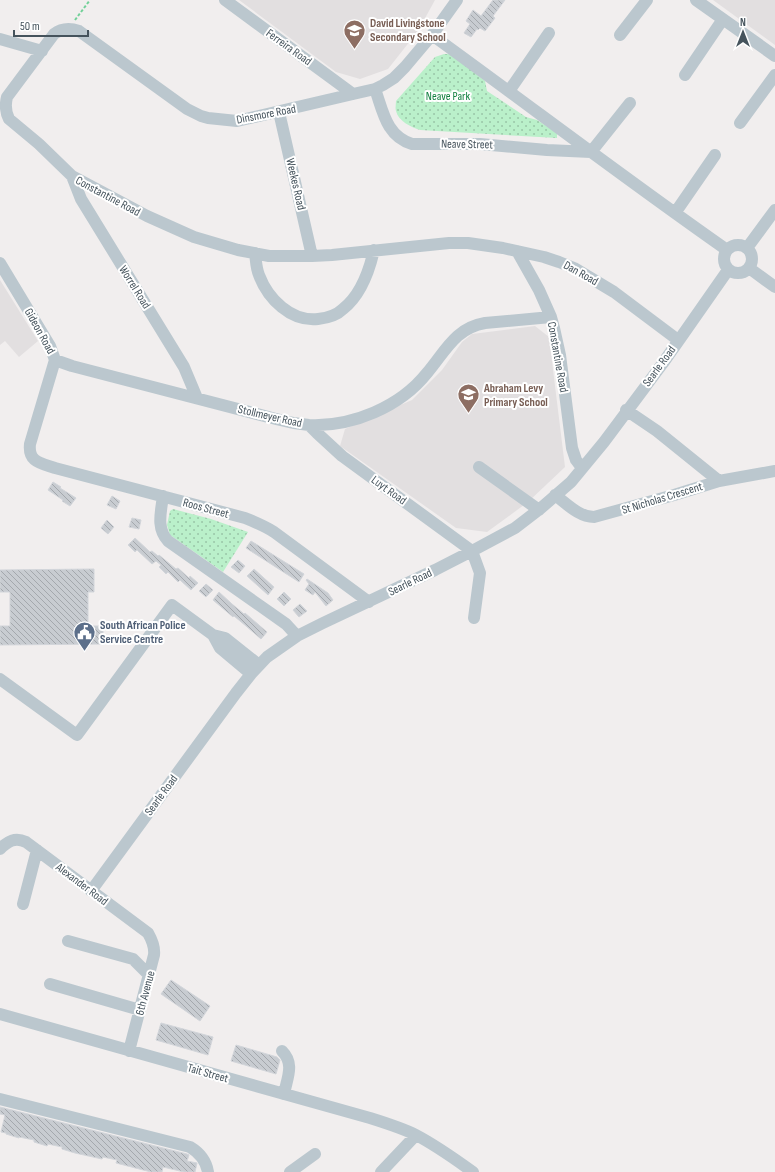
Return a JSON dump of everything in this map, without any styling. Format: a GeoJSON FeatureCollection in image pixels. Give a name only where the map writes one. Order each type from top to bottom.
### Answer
{"type":"FeatureCollection","features":[{"type":"Feature","properties":{"kind":"street","name":"Ferreira Road"},"geometry":{"type":"LineString","coordinates":[[225,0],[353,94]]}},
{"type":"Feature","properties":{"kind":"street","name":"Dinsmore Road"},"geometry":{"type":"LineString","coordinates":[[69,29],[79,32],[186,109],[201,116],[237,121],[375,89],[394,78],[405,67],[432,35],[457,0]]}},
{"type":"Feature","properties":{"kind":"street"},"geometry":{"type":"LineString","coordinates":[[620,35],[647,0]]}},
{"type":"Feature","properties":{"kind":"street"},"geometry":{"type":"LineString","coordinates":[[696,0],[775,56]]}},
{"type":"Feature","properties":{"kind":"street"},"geometry":{"type":"LineString","coordinates":[[685,75],[723,20]]}},
{"type":"Feature","properties":{"kind":"street"},"geometry":{"type":"LineString","coordinates":[[0,39],[42,51],[54,34],[61,30],[69,29]]}},
{"type":"Feature","properties":{"kind":"street"},"geometry":{"type":"LineString","coordinates":[[509,91],[549,34]]}},
{"type":"Feature","properties":{"kind":"street"},"geometry":{"type":"LineString","coordinates":[[432,35],[727,250]]}},
{"type":"Feature","properties":{"kind":"street","name":"Constantine Road"},"geometry":{"type":"LineString","coordinates":[[42,51],[7,97],[6,103],[9,119],[39,144],[72,176],[147,216],[194,237],[238,250],[269,256],[332,255],[449,243],[468,243]]}},
{"type":"Feature","properties":{"kind":"street"},"geometry":{"type":"LineString","coordinates":[[740,123],[775,75]]}},
{"type":"Feature","properties":{"kind":"street","name":"Neave Street"},"geometry":{"type":"LineString","coordinates":[[375,89],[386,120],[395,135],[401,140],[412,144],[480,144],[591,152]]}},
{"type":"Feature","properties":{"kind":"street"},"geometry":{"type":"LineString","coordinates":[[591,152],[630,103]]}},
{"type":"Feature","properties":{"kind":"street","name":"Weekes Road"},"geometry":{"type":"LineString","coordinates":[[279,112],[312,256]]}},
{"type":"Feature","properties":{"kind":"street"},"geometry":{"type":"LineString","coordinates":[[675,213],[715,154]]}},
{"type":"Feature","properties":{"kind":"street","name":"Worrel Road"},"geometry":{"type":"LineString","coordinates":[[72,176],[81,199],[184,367],[197,398]]}},
{"type":"Feature","properties":{"kind":"street"},"geometry":{"type":"LineString","coordinates":[[747,248],[775,210]]}},
{"type":"Feature","properties":{"kind":"street","name":"Dan Road"},"geometry":{"type":"LineString","coordinates":[[468,243],[544,257],[574,268],[614,292],[678,340]]}},
{"type":"Feature","properties":{"kind":"street"},"geometry":{"type":"LineString","coordinates":[[734,245],[747,248],[752,258],[752,263],[749,268],[742,273],[737,274],[728,270],[723,258],[727,250],[734,245]]}},
{"type":"Feature","properties":{"kind":"street"},"geometry":{"type":"LineString","coordinates":[[255,254],[259,274],[269,294],[285,311],[307,320],[334,315],[348,305],[355,297],[367,274],[374,250]]}},
{"type":"Feature","properties":{"kind":"street","name":"Constantine Road"},"geometry":{"type":"LineString","coordinates":[[517,252],[551,317],[560,355],[572,448],[576,460],[582,468]]}},
{"type":"Feature","properties":{"kind":"street","name":"Gideon Road"},"geometry":{"type":"LineString","coordinates":[[0,263],[50,346],[55,360],[31,437],[30,449]]}},
{"type":"Feature","properties":{"kind":"street"},"geometry":{"type":"LineString","coordinates":[[749,268],[775,287]]}},
{"type":"Feature","properties":{"kind":"street","name":"Searle Road"},"geometry":{"type":"LineString","coordinates":[[91,891],[255,669],[267,657],[297,636],[435,570],[515,528],[539,510],[571,482],[604,442],[626,410],[663,363],[728,270]]}},
{"type":"Feature","properties":{"kind":"street","name":"Stollmeyer Road"},"geometry":{"type":"LineString","coordinates":[[55,360],[72,366],[276,419],[309,425],[329,424],[348,421],[370,414],[393,403],[421,380],[451,343],[468,328],[485,323],[551,317]]}},
{"type":"Feature","properties":{"kind":"street"},"geometry":{"type":"LineString","coordinates":[[626,410],[657,431],[719,480]]}},
{"type":"Feature","properties":{"kind":"street","name":"Luyt Road"},"geometry":{"type":"LineString","coordinates":[[309,425],[342,456],[472,550]]}},
{"type":"Feature","properties":{"kind":"street","name":"Roos Street"},"geometry":{"type":"LineString","coordinates":[[30,449],[32,458],[39,463],[245,518],[266,527],[369,602]]}},
{"type":"Feature","properties":{"kind":"street"},"geometry":{"type":"LineString","coordinates":[[479,467],[539,510]]}},
{"type":"Feature","properties":{"kind":"street","name":"St Nicholas Crescent"},"geometry":{"type":"LineString","coordinates":[[555,495],[581,514],[594,517],[674,496],[719,480],[775,471]]}},
{"type":"Feature","properties":{"kind":"street"},"geometry":{"type":"LineString","coordinates":[[163,496],[160,524],[162,533],[168,541],[286,624],[297,636]]}},
{"type":"Feature","properties":{"kind":"street"},"geometry":{"type":"LineString","coordinates":[[472,550],[480,573],[474,618]]}},
{"type":"Feature","properties":{"kind":"street"},"geometry":{"type":"LineString","coordinates":[[0,679],[77,734],[172,605],[213,635],[220,648],[255,669]]}},
{"type":"Feature","properties":{"kind":"street","name":"Alexander Road"},"geometry":{"type":"LineString","coordinates":[[0,850],[12,840],[22,841],[37,850],[150,936]]}},
{"type":"Feature","properties":{"kind":"street"},"geometry":{"type":"LineString","coordinates":[[23,904],[37,850]]}},
{"type":"Feature","properties":{"kind":"street","name":"6th Avenue"},"geometry":{"type":"LineString","coordinates":[[129,1051],[154,951],[150,936]]}},
{"type":"Feature","properties":{"kind":"street"},"geometry":{"type":"LineString","coordinates":[[68,941],[133,959],[149,975]]}},
{"type":"Feature","properties":{"kind":"street"},"geometry":{"type":"LineString","coordinates":[[50,984],[140,1010]]}},
{"type":"Feature","properties":{"kind":"street","name":"Tait Street"},"geometry":{"type":"LineString","coordinates":[[0,1014],[370,1118],[416,1135]]}},
{"type":"Feature","properties":{"kind":"street"},"geometry":{"type":"LineString","coordinates":[[282,1051],[288,1058],[290,1066],[284,1094]]}},
{"type":"Feature","properties":{"kind":"street"},"geometry":{"type":"LineString","coordinates":[[0,1099],[190,1147],[197,1151],[205,1160],[208,1172]]}},
{"type":"Feature","properties":{"kind":"street"},"geometry":{"type":"LineString","coordinates":[[381,1172],[416,1135],[473,1172]]}},
{"type":"Feature","properties":{"kind":"street"},"geometry":{"type":"LineString","coordinates":[[290,1172],[315,1154]]}},
{"type":"Feature","properties":{"kind":"path"},"geometry":{"type":"LineString","coordinates":[[69,29],[90,0]]}},
{"type":"Feature","properties":{"kind":"shaded area","name":"David Livingstone Secondary School"},"geometry":{"type":"Polygon","coordinates":[[[239,0],[435,0],[418,31],[388,69],[360,79],[336,72],[239,0]]]}},
{"type":"Feature","properties":{"kind":"shaded area"},"geometry":{"type":"Polygon","coordinates":[[[713,0],[775,0],[775,45],[713,0]]]}},
{"type":"Feature","properties":{"kind":"shaded area"},"geometry":{"type":"Polygon","coordinates":[[[0,280],[38,341],[19,357],[5,341],[0,345],[0,280]]]}},
{"type":"Feature","properties":{"kind":"shaded area","name":"Abraham Levy Primary School"},"geometry":{"type":"Polygon","coordinates":[[[535,326],[549,337],[565,467],[528,502],[487,532],[456,528],[340,446],[345,429],[412,400],[442,370],[462,342],[472,334],[535,326]]]}},
{"type":"Feature","properties":{"kind":"green space","name":"Neave Park"},"geometry":{"type":"Polygon","coordinates":[[[444,54],[451,54],[485,81],[487,91],[526,117],[537,120],[557,133],[557,138],[420,130],[405,123],[397,115],[396,101],[435,57],[444,54]]]}},
{"type":"Feature","properties":{"kind":"green space"},"geometry":{"type":"Polygon","coordinates":[[[173,509],[211,519],[248,532],[223,572],[170,535],[167,525],[170,511],[173,509]]]}},
{"type":"Feature","properties":{"kind":"building"},"geometry":{"type":"Polygon","coordinates":[[[493,0],[505,0],[493,16],[495,18],[485,31],[480,28],[478,30],[477,29],[471,37],[464,33],[470,24],[466,21],[473,10],[481,16],[493,0]]]}},
{"type":"Feature","properties":{"kind":"building"},"geometry":{"type":"Polygon","coordinates":[[[53,482],[76,498],[70,506],[48,490],[53,482]]]}},
{"type":"Feature","properties":{"kind":"building"},"geometry":{"type":"Polygon","coordinates":[[[112,496],[120,501],[116,509],[107,505],[112,496]]]}},
{"type":"Feature","properties":{"kind":"building"},"geometry":{"type":"Polygon","coordinates":[[[132,518],[141,520],[139,529],[129,527],[132,518]]]}},
{"type":"Feature","properties":{"kind":"building"},"geometry":{"type":"Polygon","coordinates":[[[107,520],[114,527],[108,534],[101,528],[107,520]]]}},
{"type":"Feature","properties":{"kind":"building"},"geometry":{"type":"Polygon","coordinates":[[[135,538],[150,552],[152,551],[158,556],[159,555],[176,569],[178,568],[189,578],[190,576],[198,583],[191,590],[180,580],[178,582],[168,572],[166,574],[159,567],[161,565],[156,561],[152,564],[137,550],[135,552],[128,545],[135,538]]]}},
{"type":"Feature","properties":{"kind":"building"},"geometry":{"type":"Polygon","coordinates":[[[251,541],[304,574],[299,582],[246,548],[251,541]]]}},
{"type":"Feature","properties":{"kind":"building"},"geometry":{"type":"Polygon","coordinates":[[[238,560],[245,566],[239,573],[231,567],[238,560]]]}},
{"type":"Feature","properties":{"kind":"building"},"geometry":{"type":"Polygon","coordinates":[[[94,569],[94,592],[88,592],[88,626],[103,626],[103,644],[0,645],[0,626],[10,626],[10,592],[0,592],[0,570],[94,569]]]}},
{"type":"Feature","properties":{"kind":"building"},"geometry":{"type":"Polygon","coordinates":[[[254,569],[274,587],[268,595],[247,576],[254,569]]]}},
{"type":"Feature","properties":{"kind":"building"},"geometry":{"type":"Polygon","coordinates":[[[307,579],[328,593],[333,600],[326,606],[315,592],[313,595],[305,590],[309,584],[306,580],[307,579]]]}},
{"type":"Feature","properties":{"kind":"building"},"geometry":{"type":"Polygon","coordinates":[[[206,584],[213,590],[206,597],[199,591],[206,584]]]}},
{"type":"Feature","properties":{"kind":"building"},"geometry":{"type":"Polygon","coordinates":[[[219,592],[267,632],[261,639],[213,600],[219,592]]]}},
{"type":"Feature","properties":{"kind":"building"},"geometry":{"type":"Polygon","coordinates":[[[284,592],[291,599],[284,606],[277,599],[284,592]]]}},
{"type":"Feature","properties":{"kind":"building"},"geometry":{"type":"Polygon","coordinates":[[[300,604],[307,611],[299,617],[293,610],[300,604]]]}},
{"type":"Feature","properties":{"kind":"building"},"geometry":{"type":"Polygon","coordinates":[[[171,980],[210,1006],[200,1021],[161,994],[171,980]]]}},
{"type":"Feature","properties":{"kind":"building"},"geometry":{"type":"Polygon","coordinates":[[[161,1023],[213,1037],[208,1055],[156,1040],[161,1023]]]}},
{"type":"Feature","properties":{"kind":"building"},"geometry":{"type":"Polygon","coordinates":[[[236,1045],[277,1057],[280,1060],[276,1074],[231,1061],[236,1045]]]}},
{"type":"Feature","properties":{"kind":"building"},"geometry":{"type":"Polygon","coordinates":[[[0,1107],[187,1154],[189,1155],[187,1161],[197,1163],[195,1172],[184,1172],[163,1167],[162,1172],[151,1172],[116,1163],[117,1160],[103,1157],[102,1159],[75,1153],[62,1149],[62,1147],[48,1144],[47,1146],[34,1142],[34,1140],[6,1134],[1,1132],[5,1115],[0,1114],[0,1107]]]}},
{"type":"Feature","properties":{"kind":"place","name":"David Livingstone Secondary School"},"geometry":{"type":"Point","coordinates":[355,50]}},
{"type":"Feature","properties":{"kind":"place","name":"Abraham Levy Primary School"},"geometry":{"type":"Point","coordinates":[469,414]}},
{"type":"Feature","properties":{"kind":"place","name":"South African Police Service Centre"},"geometry":{"type":"Point","coordinates":[85,652]}}]}
